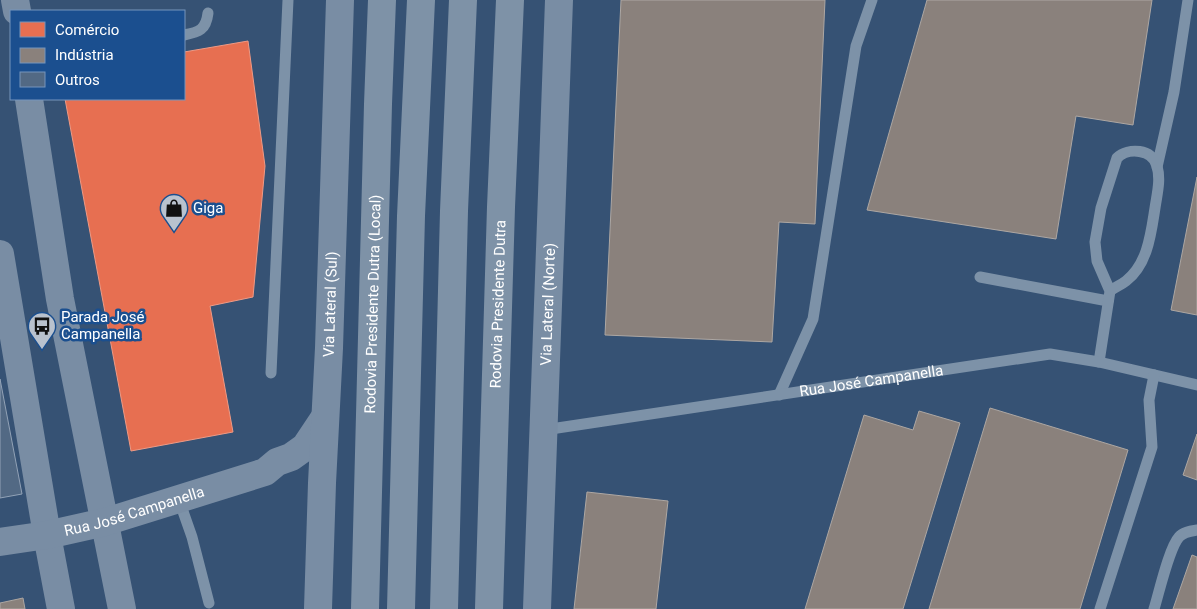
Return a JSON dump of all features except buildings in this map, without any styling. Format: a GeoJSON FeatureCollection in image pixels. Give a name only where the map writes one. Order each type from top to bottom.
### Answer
{"type":"FeatureCollection","features":[{"type":"Feature","properties":{"kind":"highway","name":"Rodovia Presidente Dutra (Local)"},"geometry":{"type":"LineString","coordinates":[[365,609],[382,0]]}},
{"type":"Feature","properties":{"kind":"highway"},"geometry":{"type":"LineString","coordinates":[[401,609],[411,216],[420,0]]}},
{"type":"Feature","properties":{"kind":"highway"},"geometry":{"type":"LineString","coordinates":[[444,609],[454,211],[463,0]]}},
{"type":"Feature","properties":{"kind":"highway","name":"Rodovia Presidente Dutra"},"geometry":{"type":"LineString","coordinates":[[489,609],[501,207],[510,0]]}},
{"type":"Feature","properties":{"kind":"main road","name":"Via Lateral (Sul)"},"geometry":{"type":"LineString","coordinates":[[318,609],[329,348],[340,0]]}},
{"type":"Feature","properties":{"kind":"main road","name":"Via Lateral (Norte)"},"geometry":{"type":"LineString","coordinates":[[537,609],[559,0]]}},
{"type":"Feature","properties":{"kind":"main road"},"geometry":{"type":"LineString","coordinates":[[28,100],[60,299],[122,609]]}},
{"type":"Feature","properties":{"kind":"main road"},"geometry":{"type":"LineString","coordinates":[[0,254],[61,609]]}},
{"type":"Feature","properties":{"kind":"main road","name":"Rua José Campanella"},"geometry":{"type":"LineString","coordinates":[[0,542],[47,535],[105,522],[265,472],[277,462],[305,448],[326,416]]}},
{"type":"Feature","properties":{"kind":"main road","name":"Rua José Campanella"},"geometry":{"type":"LineString","coordinates":[[265,472],[276,476],[310,476],[322,483]]}},
{"type":"Feature","properties":{"kind":"lane"},"geometry":{"type":"LineString","coordinates":[[271,373],[288,0]]}},
{"type":"Feature","properties":{"kind":"lane"},"geometry":{"type":"LineString","coordinates":[[779,395],[813,318],[856,46],[872,0]]}},
{"type":"Feature","properties":{"kind":"lane"},"geometry":{"type":"LineString","coordinates":[[1157,167],[1174,92],[1188,0]]}},
{"type":"Feature","properties":{"kind":"lane"},"geometry":{"type":"LineString","coordinates":[[185,34],[197,32],[202,29],[207,22],[208,14]]}},
{"type":"Feature","properties":{"kind":"lane"},"geometry":{"type":"LineString","coordinates":[[980,277],[1109,296],[1128,280],[1138,267],[1146,253],[1150,240],[1159,182],[1155,161],[1148,155],[1135,150],[1123,152],[1117,158],[1101,208],[1095,242],[1097,261],[1109,296],[1099,362]]}},
{"type":"Feature","properties":{"kind":"lane","name":"Rua José Campanella"},"geometry":{"type":"LineString","coordinates":[[544,430],[1050,354],[1099,362],[1197,385]]}},
{"type":"Feature","properties":{"kind":"lane"},"geometry":{"type":"LineString","coordinates":[[1100,609],[1152,446],[1149,400],[1154,376]]}},
{"type":"Feature","properties":{"kind":"lane"},"geometry":{"type":"LineString","coordinates":[[179,500],[192,537],[210,603]]}},
{"type":"Feature","properties":{"kind":"lane"},"geometry":{"type":"LineString","coordinates":[[1154,609],[1173,547],[1179,536],[1197,530]]}},
{"type":"Feature","properties":{"kind":"place","name":"Giga"},"geometry":{"type":"Point","coordinates":[174,232]}},
{"type":"Feature","properties":{"kind":"place","name":"Parada José Campanella"},"geometry":{"type":"Point","coordinates":[42,350]}}]}
